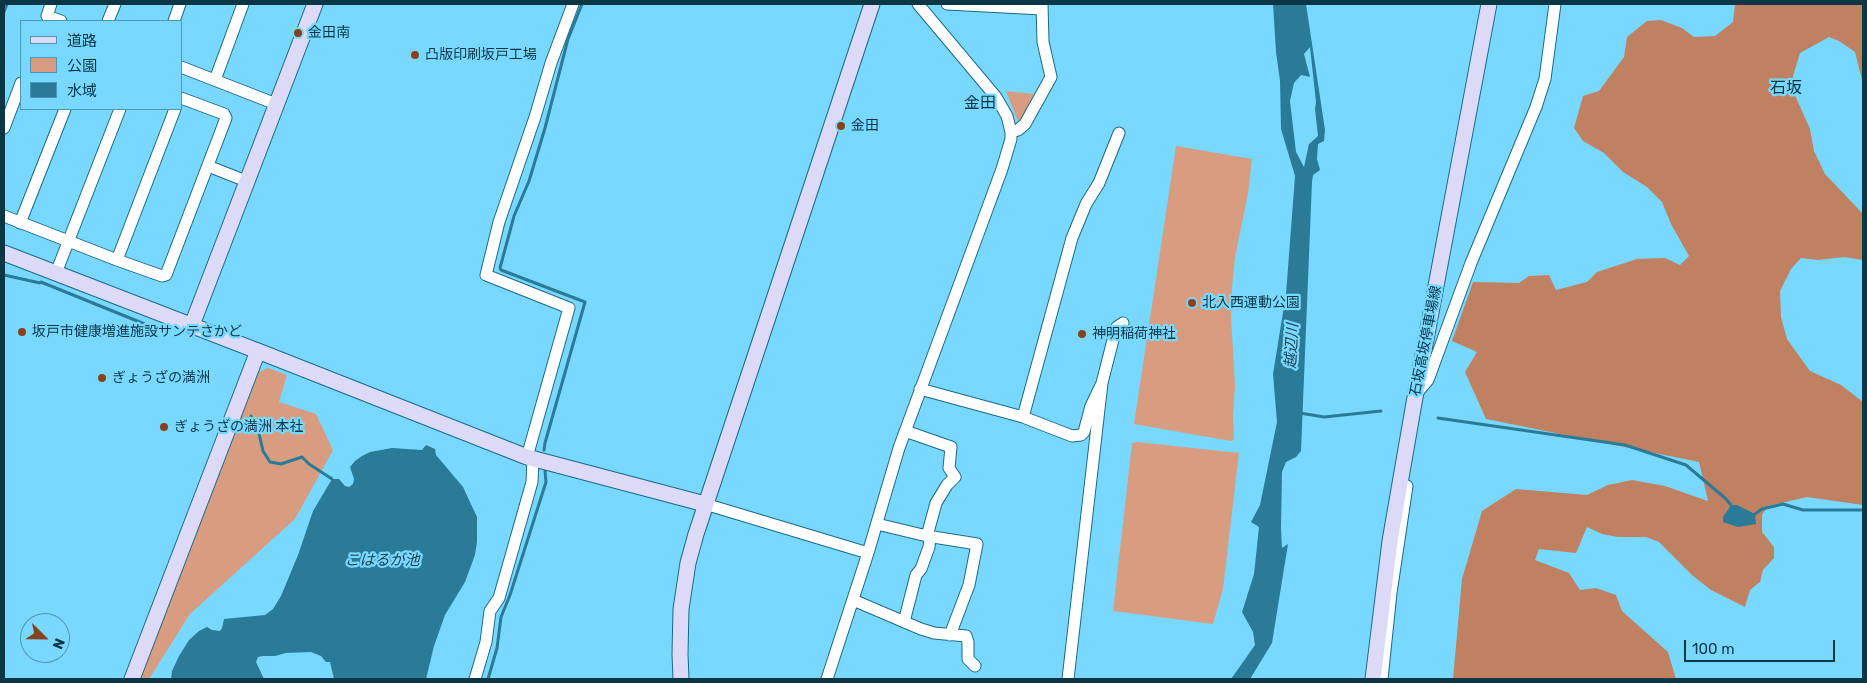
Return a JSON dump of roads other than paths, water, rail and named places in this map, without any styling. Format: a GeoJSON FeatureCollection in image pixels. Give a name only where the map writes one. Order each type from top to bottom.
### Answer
{"type":"FeatureCollection","features":[{"type":"Feature","properties":{"kind":"street"},"geometry":{"type":"LineString","coordinates":[[46,18],[51,4]]}},
{"type":"Feature","properties":{"kind":"street"},"geometry":{"type":"LineString","coordinates":[[108,20],[115,4]]}},
{"type":"Feature","properties":{"kind":"street"},"geometry":{"type":"LineString","coordinates":[[174,20],[180,4]]}},
{"type":"Feature","properties":{"kind":"street"},"geometry":{"type":"LineString","coordinates":[[215,80],[243,4]]}},
{"type":"Feature","properties":{"kind":"street"},"geometry":{"type":"LineString","coordinates":[[192,325],[315,4]]}},
{"type":"Feature","properties":{"kind":"street"},"geometry":{"type":"LineString","coordinates":[[476,679],[486,642],[489,615],[500,598],[532,482],[530,458],[569,308],[486,275],[499,222],[551,63],[573,4]]}},
{"type":"Feature","properties":{"kind":"street"},"geometry":{"type":"LineString","coordinates":[[682,679],[680,632],[688,562],[705,504],[872,4]]}},
{"type":"Feature","properties":{"kind":"street"},"geometry":{"type":"LineString","coordinates":[[828,679],[905,431],[1010,147],[1011,132],[1007,116],[996,97],[918,4]]}},
{"type":"Feature","properties":{"kind":"street"},"geometry":{"type":"LineString","coordinates":[[947,4],[1042,6],[1043,42],[1051,77],[1025,124],[1018,130],[1011,132]]}},
{"type":"Feature","properties":{"kind":"street","name":"石坂高坂停車場線"},"geometry":{"type":"LineString","coordinates":[[1373,679],[1390,541],[1489,4]]}},
{"type":"Feature","properties":{"kind":"street"},"geometry":{"type":"LineString","coordinates":[[1382,679],[1391,593],[1414,435],[1415,398],[1428,380],[1471,263],[1536,107],[1545,79],[1555,4]]}},
{"type":"Feature","properties":{"kind":"street"},"geometry":{"type":"LineString","coordinates":[[182,67],[276,104]]}},
{"type":"Feature","properties":{"kind":"street"},"geometry":{"type":"LineString","coordinates":[[4,128],[20,86]]}},
{"type":"Feature","properties":{"kind":"street"},"geometry":{"type":"LineString","coordinates":[[4,216],[117,260],[162,276],[166,275],[226,116],[182,98]]}},
{"type":"Feature","properties":{"kind":"street"},"geometry":{"type":"LineString","coordinates":[[20,223],[65,110]]}},
{"type":"Feature","properties":{"kind":"street"},"geometry":{"type":"LineString","coordinates":[[56,273],[120,110]]}},
{"type":"Feature","properties":{"kind":"street"},"geometry":{"type":"LineString","coordinates":[[117,260],[175,110]]}},
{"type":"Feature","properties":{"kind":"street"},"geometry":{"type":"LineString","coordinates":[[1023,417],[1072,238],[1086,204],[1099,183],[1118,133]]}},
{"type":"Feature","properties":{"kind":"street"},"geometry":{"type":"LineString","coordinates":[[208,166],[246,181]]}},
{"type":"Feature","properties":{"kind":"street"},"geometry":{"type":"LineString","coordinates":[[4,253],[530,458],[705,504],[868,553]]}},
{"type":"Feature","properties":{"kind":"street"},"geometry":{"type":"LineString","coordinates":[[1068,679],[1102,383],[1115,332],[1117,327],[1123,323]]}},
{"type":"Feature","properties":{"kind":"street"},"geometry":{"type":"LineString","coordinates":[[132,679],[258,351]]}},
{"type":"Feature","properties":{"kind":"street"},"geometry":{"type":"LineString","coordinates":[[920,389],[1023,417],[1072,436],[1081,435],[1084,432],[1091,406],[1102,383]]}},
{"type":"Feature","properties":{"kind":"street"},"geometry":{"type":"LineString","coordinates":[[904,622],[916,575],[921,569],[929,547],[929,537],[936,503],[947,485],[955,477],[948,468],[951,447],[905,431]]}},
{"type":"Feature","properties":{"kind":"street"},"geometry":{"type":"LineString","coordinates":[[877,524],[929,537],[977,544],[969,585],[950,635]]}},
{"type":"Feature","properties":{"kind":"street"},"geometry":{"type":"LineString","coordinates":[[853,600],[934,633],[966,636],[968,659],[974,666]]}},
{"type":"Feature","properties":{"kind":"water","name":"越辺川"},"geometry":{"type":"Polygon","coordinates":[[[1273,4],[1306,4],[1325,130],[1324,141],[1318,144],[1317,159],[1320,170],[1313,175],[1312,182],[1301,451],[1296,457],[1286,462],[1282,472],[1282,548],[1288,544],[1272,643],[1250,679],[1231,679],[1255,645],[1253,632],[1242,612],[1254,574],[1259,527],[1251,522],[1260,505],[1277,422],[1273,374],[1286,294],[1295,176],[1281,129],[1280,81],[1273,4]],[[1310,47],[1304,54],[1310,77],[1301,75],[1294,83],[1290,101],[1296,152],[1304,167],[1309,144],[1318,136],[1310,47]]]}},
{"type":"Feature","properties":{"kind":"water","name":"こはるが池"},"geometry":{"type":"Polygon","coordinates":[[[426,445],[435,449],[436,455],[463,487],[477,517],[477,542],[475,555],[465,582],[445,615],[434,646],[426,679],[334,679],[330,662],[326,662],[321,656],[311,652],[258,657],[256,662],[264,679],[171,679],[172,671],[179,656],[189,640],[199,631],[207,627],[220,631],[224,619],[265,615],[273,609],[281,596],[298,555],[313,511],[332,479],[339,479],[345,486],[349,487],[353,484],[354,479],[350,467],[362,456],[370,452],[392,448],[422,450],[426,445]]]}},
{"type":"Feature","properties":{"kind":"water"},"geometry":{"type":"Polygon","coordinates":[[[1731,505],[1737,505],[1755,514],[1756,524],[1738,527],[1723,522],[1723,517],[1731,505]]]}},
{"type":"Feature","properties":{"kind":"waterway"},"geometry":{"type":"LineString","coordinates":[[4,12],[7,4]]}},
{"type":"Feature","properties":{"kind":"waterway"},"geometry":{"type":"LineString","coordinates":[[544,450],[585,302],[500,268],[514,216],[529,181],[545,128],[568,39],[582,4]]}},
{"type":"Feature","properties":{"kind":"waterway"},"geometry":{"type":"LineString","coordinates":[[4,275],[41,282],[157,329]]}},
{"type":"Feature","properties":{"kind":"waterway"},"geometry":{"type":"LineString","coordinates":[[1300,413],[1324,417],[1381,411]]}},
{"type":"Feature","properties":{"kind":"waterway"},"geometry":{"type":"LineString","coordinates":[[251,416],[258,429],[263,451],[270,462],[281,464],[302,457],[309,464],[332,479]]}},
{"type":"Feature","properties":{"kind":"waterway"},"geometry":{"type":"LineString","coordinates":[[1438,418],[1625,445],[1686,465],[1731,505]]}},
{"type":"Feature","properties":{"kind":"waterway"},"geometry":{"type":"LineString","coordinates":[[488,679],[497,648],[501,617],[510,595],[546,482],[545,471]]}},
{"type":"Feature","properties":{"kind":"waterway"},"geometry":{"type":"LineString","coordinates":[[1755,514],[1762,509],[1783,504],[1803,510],[1863,510]]}},
{"type":"Feature","properties":{"kind":"place","name":"金田南"},"geometry":{"type":"Point","coordinates":[298,33]}},
{"type":"Feature","properties":{"kind":"place","name":"凸版印刷坂戸工場"},"geometry":{"type":"Point","coordinates":[415,55]}},
{"type":"Feature","properties":{"kind":"place","name":"金田"},"geometry":{"type":"Point","coordinates":[841,126]}},
{"type":"Feature","properties":{"kind":"place","name":"北入西運動公園"},"geometry":{"type":"Point","coordinates":[1192,303]}},
{"type":"Feature","properties":{"kind":"place","name":"坂戸市健康増進施設サンテさかど"},"geometry":{"type":"Point","coordinates":[22,332]}},
{"type":"Feature","properties":{"kind":"place","name":"神明稲荷神社"},"geometry":{"type":"Point","coordinates":[1082,334]}},
{"type":"Feature","properties":{"kind":"place","name":"ぎょうざの満洲"},"geometry":{"type":"Point","coordinates":[102,378]}},
{"type":"Feature","properties":{"kind":"place","name":"ぎょうざの満洲 本社"},"geometry":{"type":"Point","coordinates":[164,427]}},
{"type":"Feature","properties":{"kind":"district","name":"石坂"},"geometry":{"type":"Point","coordinates":[1786,88]}},
{"type":"Feature","properties":{"kind":"district","name":"金田"},"geometry":{"type":"Point","coordinates":[980,103]}}]}
